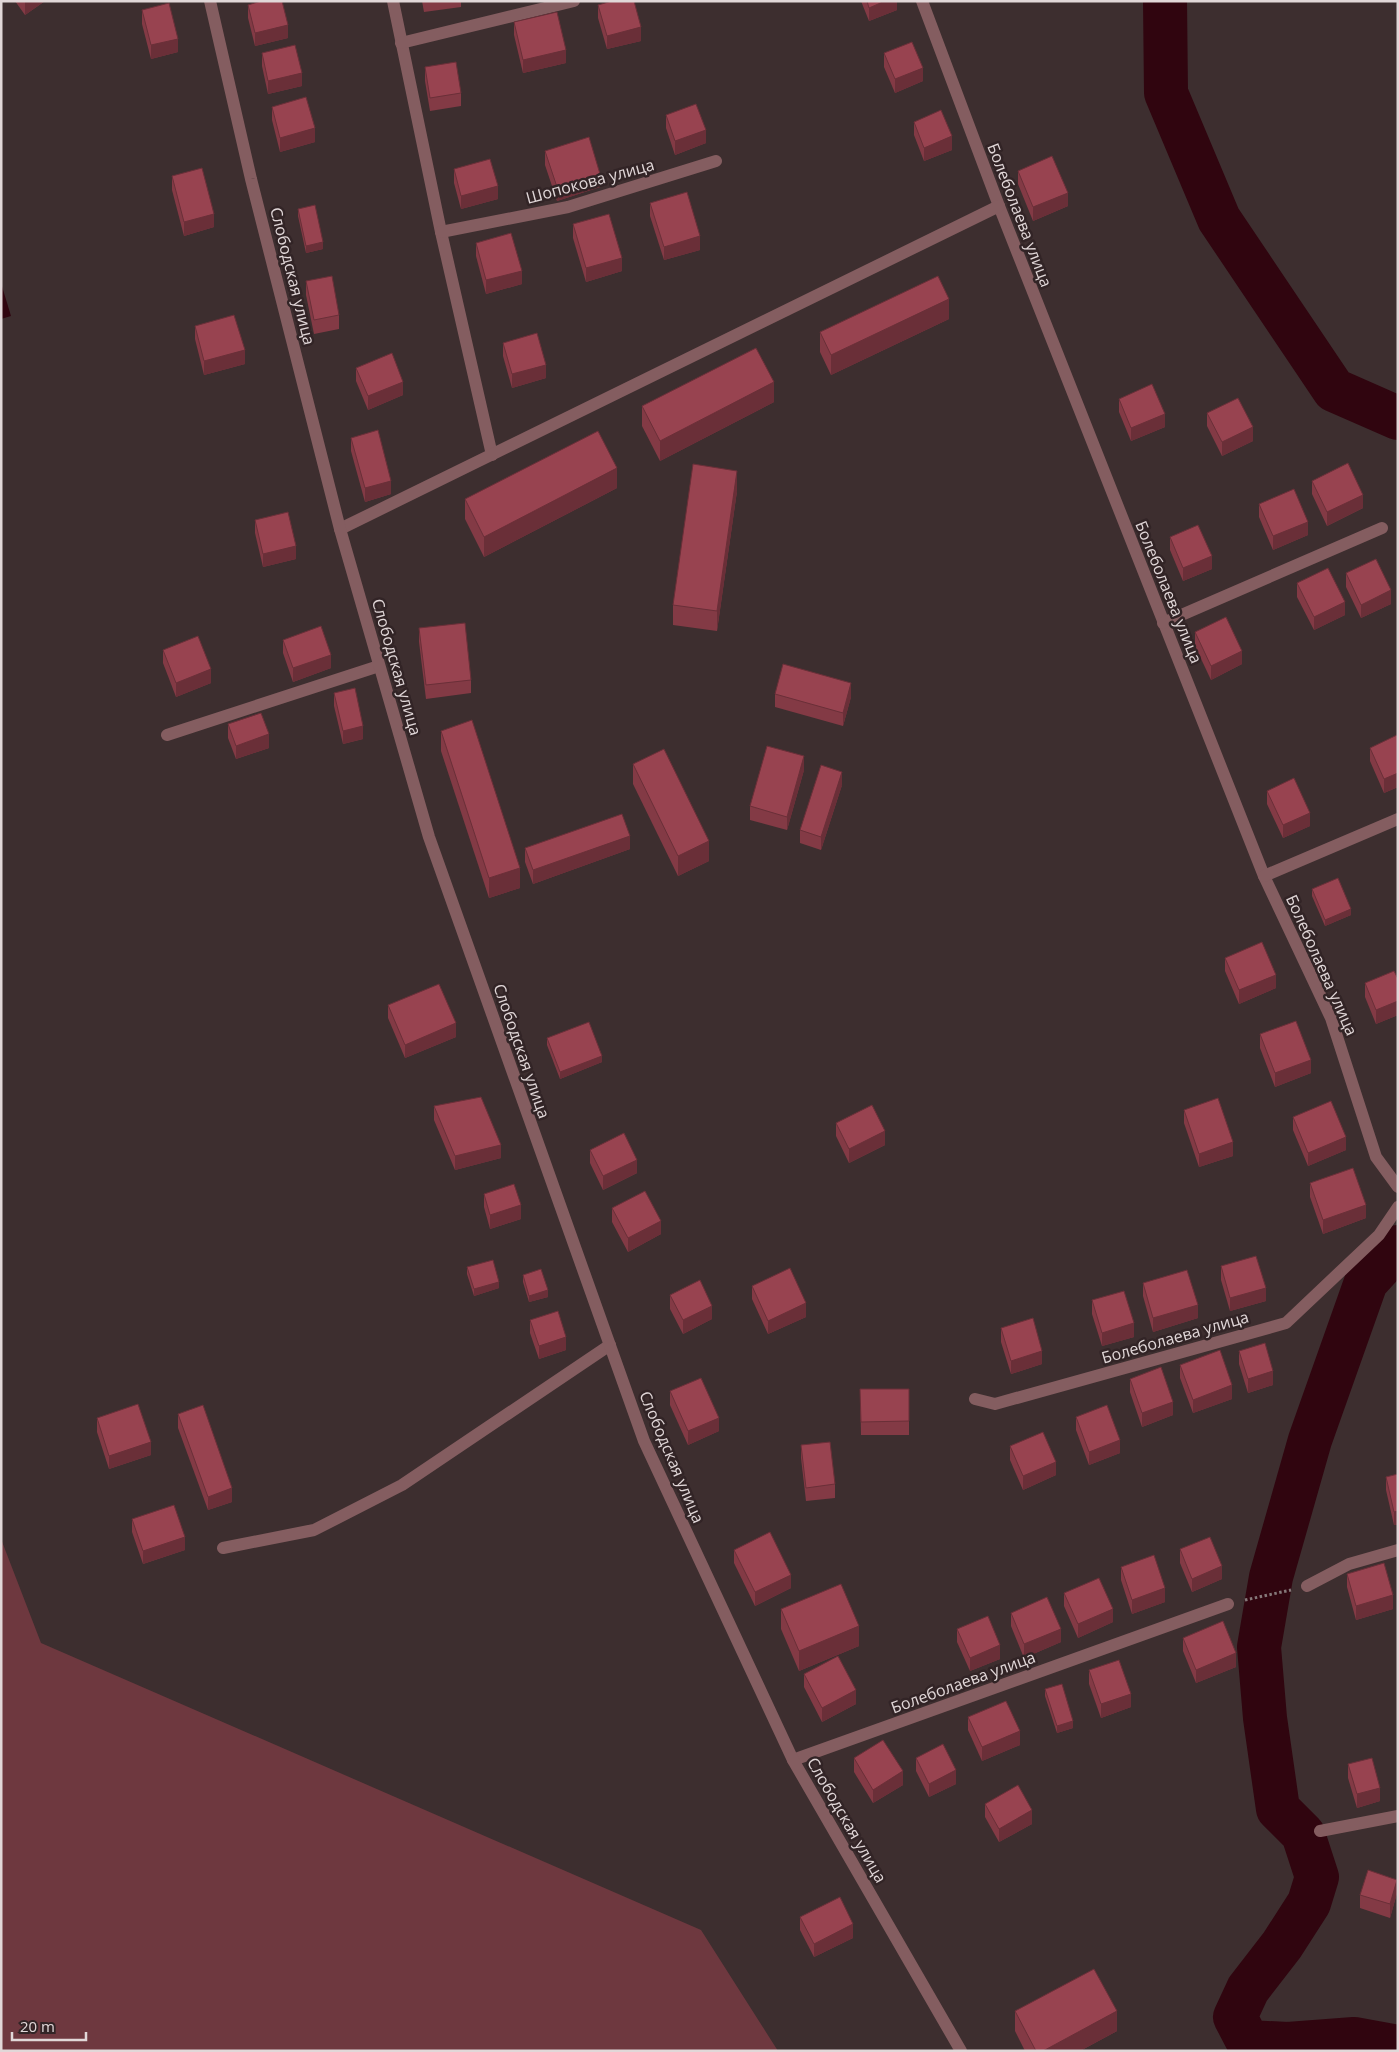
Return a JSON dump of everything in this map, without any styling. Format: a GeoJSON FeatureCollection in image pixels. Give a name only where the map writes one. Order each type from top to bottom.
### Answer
{"type":"FeatureCollection","features":[{"type":"Feature","properties":{"kind":"street","name":"Слободская улица"},"geometry":{"type":"LineString","coordinates":[[210,1],[251,179],[340,529],[432,846],[644,1441],[793,1760],[960,2051]]}},
{"type":"Feature","properties":{"kind":"street"},"geometry":{"type":"LineString","coordinates":[[393,1],[441,232],[492,455]]}},
{"type":"Feature","properties":{"kind":"street"},"geometry":{"type":"LineString","coordinates":[[401,43],[574,1]]}},
{"type":"Feature","properties":{"kind":"street","name":"Болеболаева улица"},"geometry":{"type":"LineString","coordinates":[[922,1],[999,206],[1264,876],[1331,1018],[1376,1157],[1398,1187]]}},
{"type":"Feature","properties":{"kind":"street","name":"Шопокова улица"},"geometry":{"type":"LineString","coordinates":[[441,232],[568,207],[716,161]]}},
{"type":"Feature","properties":{"kind":"street"},"geometry":{"type":"LineString","coordinates":[[340,529],[999,206]]}},
{"type":"Feature","properties":{"kind":"street"},"geometry":{"type":"LineString","coordinates":[[1164,623],[1382,528]]}},
{"type":"Feature","properties":{"kind":"street"},"geometry":{"type":"LineString","coordinates":[[167,735],[380,666]]}},
{"type":"Feature","properties":{"kind":"street"},"geometry":{"type":"LineString","coordinates":[[1264,876],[1398,819]]}},
{"type":"Feature","properties":{"kind":"street","name":"Болеболаева улица"},"geometry":{"type":"LineString","coordinates":[[975,1399],[995,1404],[1286,1323],[1379,1235],[1398,1207]]}},
{"type":"Feature","properties":{"kind":"street"},"geometry":{"type":"LineString","coordinates":[[223,1548],[314,1530],[402,1485],[610,1345]]}},
{"type":"Feature","properties":{"kind":"street"},"geometry":{"type":"LineString","coordinates":[[1307,1586],[1350,1564],[1398,1550]]}},
{"type":"Feature","properties":{"kind":"street","name":"Болеболаева улица"},"geometry":{"type":"LineString","coordinates":[[793,1760],[1228,1604]]}},
{"type":"Feature","properties":{"kind":"street"},"geometry":{"type":"LineString","coordinates":[[1320,1831],[1398,1816]]}},
{"type":"Feature","properties":{"kind":"path"},"geometry":{"type":"LineString","coordinates":[[1228,1604],[1307,1586]]}},
{"type":"Feature","properties":{"kind":"shaded area"},"geometry":{"type":"Polygon","coordinates":[[[1,283],[11,316],[1,319],[1,283]]]}},
{"type":"Feature","properties":{"kind":"shaded area"},"geometry":{"type":"Polygon","coordinates":[[[1,1539],[41,1643],[701,1930],[778,2051],[1,2051],[1,1539]]]}},
{"type":"Feature","properties":{"kind":"building"},"geometry":{"type":"Polygon","coordinates":[[[261,1],[282,1],[288,25],[255,33],[248,5],[261,1]]]}},
{"type":"Feature","properties":{"kind":"building"},"geometry":{"type":"Polygon","coordinates":[[[612,1],[634,1],[641,27],[607,36],[598,5],[612,1]]]}},
{"type":"Feature","properties":{"kind":"building"},"geometry":{"type":"Polygon","coordinates":[[[867,1],[885,1],[869,8],[867,1]]]}},
{"type":"Feature","properties":{"kind":"building"},"geometry":{"type":"Polygon","coordinates":[[[169,3],[178,39],[151,45],[142,10],[169,3]]]}},
{"type":"Feature","properties":{"kind":"building"},"geometry":{"type":"Polygon","coordinates":[[[557,12],[566,50],[523,60],[514,22],[557,12]]]}},
{"type":"Feature","properties":{"kind":"building"},"geometry":{"type":"Polygon","coordinates":[[[912,42],[923,68],[895,79],[884,53],[912,42]]]}},
{"type":"Feature","properties":{"kind":"building"},"geometry":{"type":"Polygon","coordinates":[[[295,45],[302,73],[268,81],[262,53],[295,45]]]}},
{"type":"Feature","properties":{"kind":"building"},"geometry":{"type":"Polygon","coordinates":[[[456,62],[461,93],[430,98],[425,67],[456,62]]]}},
{"type":"Feature","properties":{"kind":"building"},"geometry":{"type":"Polygon","coordinates":[[[306,97],[315,128],[280,138],[272,107],[306,97]]]}},
{"type":"Feature","properties":{"kind":"building"},"geometry":{"type":"Polygon","coordinates":[[[696,104],[706,130],[675,141],[666,115],[696,104]]]}},
{"type":"Feature","properties":{"kind":"building"},"geometry":{"type":"Polygon","coordinates":[[[941,110],[952,136],[924,148],[914,122],[941,110]]]}},
{"type":"Feature","properties":{"kind":"building"},"geometry":{"type":"Polygon","coordinates":[[[589,137],[600,174],[557,187],[545,151],[589,137]]]}},
{"type":"Feature","properties":{"kind":"building"},"geometry":{"type":"Polygon","coordinates":[[[1052,156],[1068,193],[1033,207],[1018,171],[1052,156]]]}},
{"type":"Feature","properties":{"kind":"building"},"geometry":{"type":"Polygon","coordinates":[[[490,159],[498,186],[461,196],[454,169],[490,159]]]}},
{"type":"Feature","properties":{"kind":"building"},"geometry":{"type":"Polygon","coordinates":[[[202,168],[214,214],[184,222],[172,176],[202,168]]]}},
{"type":"Feature","properties":{"kind":"building"},"geometry":{"type":"Polygon","coordinates":[[[687,192],[700,236],[664,247],[650,203],[687,192]]]}},
{"type":"Feature","properties":{"kind":"building"},"geometry":{"type":"Polygon","coordinates":[[[315,205],[323,242],[306,246],[298,209],[315,205]]]}},
{"type":"Feature","properties":{"kind":"building"},"geometry":{"type":"Polygon","coordinates":[[[609,214],[622,258],[586,268],[573,224],[609,214]]]}},
{"type":"Feature","properties":{"kind":"building"},"geometry":{"type":"Polygon","coordinates":[[[511,233],[522,271],[486,280],[476,243],[511,233]]]}},
{"type":"Feature","properties":{"kind":"building"},"geometry":{"type":"Polygon","coordinates":[[[332,276],[339,315],[314,320],[306,281],[332,276]]]}},
{"type":"Feature","properties":{"kind":"building"},"geometry":{"type":"Polygon","coordinates":[[[938,276],[949,299],[831,355],[820,332],[938,276]]]}},
{"type":"Feature","properties":{"kind":"building"},"geometry":{"type":"Polygon","coordinates":[[[234,315],[245,350],[204,361],[195,326],[234,315]]]}},
{"type":"Feature","properties":{"kind":"building"},"geometry":{"type":"Polygon","coordinates":[[[537,333],[546,365],[512,374],[503,343],[537,333]]]}},
{"type":"Feature","properties":{"kind":"building"},"geometry":{"type":"Polygon","coordinates":[[[756,348],[774,382],[660,441],[642,406],[756,348]]]}},
{"type":"Feature","properties":{"kind":"building"},"geometry":{"type":"Polygon","coordinates":[[[392,353],[403,382],[368,396],[356,368],[392,353]]]}},
{"type":"Feature","properties":{"kind":"building"},"geometry":{"type":"Polygon","coordinates":[[[1152,384],[1165,414],[1131,428],[1119,399],[1152,384]]]}},
{"type":"Feature","properties":{"kind":"building"},"geometry":{"type":"Polygon","coordinates":[[[1238,398],[1253,427],[1222,442],[1207,413],[1238,398]]]}},
{"type":"Feature","properties":{"kind":"building"},"geometry":{"type":"Polygon","coordinates":[[[378,430],[391,481],[365,488],[351,438],[378,430]]]}},
{"type":"Feature","properties":{"kind":"building"},"geometry":{"type":"Polygon","coordinates":[[[598,431],[617,468],[484,537],[465,499],[598,431]]]}},
{"type":"Feature","properties":{"kind":"building"},"geometry":{"type":"Polygon","coordinates":[[[1348,463],[1363,495],[1327,512],[1312,481],[1348,463]]]}},
{"type":"Feature","properties":{"kind":"building"},"geometry":{"type":"Polygon","coordinates":[[[693,464],[737,471],[717,611],[673,605],[693,464]]]}},
{"type":"Feature","properties":{"kind":"building"},"geometry":{"type":"Polygon","coordinates":[[[1294,489],[1308,522],[1273,536],[1259,504],[1294,489]]]}},
{"type":"Feature","properties":{"kind":"building"},"geometry":{"type":"Polygon","coordinates":[[[288,512],[296,546],[263,554],[255,520],[288,512]]]}},
{"type":"Feature","properties":{"kind":"building"},"geometry":{"type":"Polygon","coordinates":[[[1198,525],[1212,556],[1183,568],[1170,537],[1198,525]]]}},
{"type":"Feature","properties":{"kind":"building"},"geometry":{"type":"Polygon","coordinates":[[[1376,559],[1391,590],[1361,605],[1346,573],[1376,559]]]}},
{"type":"Feature","properties":{"kind":"building"},"geometry":{"type":"Polygon","coordinates":[[[1328,568],[1345,602],[1314,617],[1297,583],[1328,568]]]}},
{"type":"Feature","properties":{"kind":"building"},"geometry":{"type":"Polygon","coordinates":[[[1226,617],[1242,651],[1211,666],[1195,632],[1226,617]]]}},
{"type":"Feature","properties":{"kind":"building"},"geometry":{"type":"Polygon","coordinates":[[[465,623],[471,680],[426,685],[419,628],[465,623]]]}},
{"type":"Feature","properties":{"kind":"building"},"geometry":{"type":"Polygon","coordinates":[[[321,626],[331,655],[293,668],[283,640],[321,626]]]}},
{"type":"Feature","properties":{"kind":"building"},"geometry":{"type":"Polygon","coordinates":[[[198,636],[211,669],[176,683],[163,650],[198,636]]]}},
{"type":"Feature","properties":{"kind":"building"},"geometry":{"type":"Polygon","coordinates":[[[783,664],[851,683],[843,713],[775,694],[783,664]]]}},
{"type":"Feature","properties":{"kind":"building"},"geometry":{"type":"Polygon","coordinates":[[[355,688],[363,726],[343,731],[334,693],[355,688]]]}},
{"type":"Feature","properties":{"kind":"building"},"geometry":{"type":"Polygon","coordinates":[[[261,713],[269,734],[236,746],[228,724],[261,713]]]}},
{"type":"Feature","properties":{"kind":"building"},"geometry":{"type":"Polygon","coordinates":[[[472,720],[520,868],[489,878],[441,731],[472,720]]]}},
{"type":"Feature","properties":{"kind":"building"},"geometry":{"type":"Polygon","coordinates":[[[1397,735],[1398,773],[1384,779],[1370,748],[1397,735]]]}},
{"type":"Feature","properties":{"kind":"building"},"geometry":{"type":"Polygon","coordinates":[[[767,746],[804,756],[787,817],[750,806],[767,746]]]}},
{"type":"Feature","properties":{"kind":"building"},"geometry":{"type":"Polygon","coordinates":[[[664,749],[709,841],[678,856],[633,764],[664,749]]]}},
{"type":"Feature","properties":{"kind":"building"},"geometry":{"type":"Polygon","coordinates":[[[821,765],[842,772],[821,837],[800,830],[821,765]]]}},
{"type":"Feature","properties":{"kind":"building"},"geometry":{"type":"Polygon","coordinates":[[[1294,778],[1310,813],[1283,825],[1267,791],[1294,778]]]}},
{"type":"Feature","properties":{"kind":"building"},"geometry":{"type":"Polygon","coordinates":[[[622,814],[630,836],[533,870],[525,848],[622,814]]]}},
{"type":"Feature","properties":{"kind":"building"},"geometry":{"type":"Polygon","coordinates":[[[1338,878],[1351,909],[1325,920],[1312,889],[1338,878]]]}},
{"type":"Feature","properties":{"kind":"building"},"geometry":{"type":"Polygon","coordinates":[[[1262,942],[1276,975],[1239,990],[1225,958],[1262,942]]]}},
{"type":"Feature","properties":{"kind":"building"},"geometry":{"type":"Polygon","coordinates":[[[1394,971],[1398,979],[1398,1001],[1376,1010],[1365,983],[1394,971]]]}},
{"type":"Feature","properties":{"kind":"building"},"geometry":{"type":"Polygon","coordinates":[[[439,984],[456,1023],[405,1045],[388,1005],[439,984]]]}},
{"type":"Feature","properties":{"kind":"building"},"geometry":{"type":"Polygon","coordinates":[[[1296,1021],[1311,1060],[1275,1073],[1260,1034],[1296,1021]]]}},
{"type":"Feature","properties":{"kind":"building"},"geometry":{"type":"Polygon","coordinates":[[[589,1022],[602,1056],[560,1072],[547,1038],[589,1022]]]}},
{"type":"Feature","properties":{"kind":"building"},"geometry":{"type":"Polygon","coordinates":[[[481,1097],[501,1145],[455,1156],[434,1106],[481,1097]]]}},
{"type":"Feature","properties":{"kind":"building"},"geometry":{"type":"Polygon","coordinates":[[[1218,1098],[1233,1142],[1199,1154],[1184,1110],[1218,1098]]]}},
{"type":"Feature","properties":{"kind":"building"},"geometry":{"type":"Polygon","coordinates":[[[1331,1101],[1346,1137],[1308,1153],[1293,1117],[1331,1101]]]}},
{"type":"Feature","properties":{"kind":"building"},"geometry":{"type":"Polygon","coordinates":[[[872,1105],[885,1131],[849,1149],[836,1123],[872,1105]]]}},
{"type":"Feature","properties":{"kind":"building"},"geometry":{"type":"Polygon","coordinates":[[[624,1133],[637,1160],[603,1176],[590,1150],[624,1133]]]}},
{"type":"Feature","properties":{"kind":"building"},"geometry":{"type":"Polygon","coordinates":[[[1353,1168],[1366,1205],[1323,1220],[1310,1183],[1353,1168]]]}},
{"type":"Feature","properties":{"kind":"building"},"geometry":{"type":"Polygon","coordinates":[[[514,1184],[521,1205],[490,1215],[484,1194],[514,1184]]]}},
{"type":"Feature","properties":{"kind":"building"},"geometry":{"type":"Polygon","coordinates":[[[645,1191],[661,1221],[628,1238],[612,1208],[645,1191]]]}},
{"type":"Feature","properties":{"kind":"building"},"geometry":{"type":"Polygon","coordinates":[[[1256,1256],[1266,1288],[1230,1298],[1221,1266],[1256,1256]]]}},
{"type":"Feature","properties":{"kind":"building"},"geometry":{"type":"Polygon","coordinates":[[[493,1260],[499,1282],[474,1289],[467,1267],[493,1260]]]}},
{"type":"Feature","properties":{"kind":"building"},"geometry":{"type":"Polygon","coordinates":[[[790,1268],[806,1303],[768,1321],[752,1286],[790,1268]]]}},
{"type":"Feature","properties":{"kind":"building"},"geometry":{"type":"Polygon","coordinates":[[[541,1269],[548,1290],[529,1296],[523,1275],[541,1269]]]}},
{"type":"Feature","properties":{"kind":"building"},"geometry":{"type":"Polygon","coordinates":[[[1187,1270],[1198,1305],[1153,1318],[1143,1283],[1187,1270]]]}},
{"type":"Feature","properties":{"kind":"building"},"geometry":{"type":"Polygon","coordinates":[[[700,1280],[712,1306],[683,1320],[670,1295],[700,1280]]]}},
{"type":"Feature","properties":{"kind":"building"},"geometry":{"type":"Polygon","coordinates":[[[1124,1291],[1134,1323],[1102,1333],[1092,1300],[1124,1291]]]}},
{"type":"Feature","properties":{"kind":"building"},"geometry":{"type":"Polygon","coordinates":[[[558,1311],[566,1337],[539,1346],[530,1320],[558,1311]]]}},
{"type":"Feature","properties":{"kind":"building"},"geometry":{"type":"Polygon","coordinates":[[[1033,1318],[1042,1351],[1011,1361],[1001,1328],[1033,1318]]]}},
{"type":"Feature","properties":{"kind":"building"},"geometry":{"type":"Polygon","coordinates":[[[1265,1343],[1273,1371],[1248,1379],[1239,1351],[1265,1343]]]}},
{"type":"Feature","properties":{"kind":"building"},"geometry":{"type":"Polygon","coordinates":[[[1220,1350],[1232,1385],[1193,1400],[1180,1365],[1220,1350]]]}},
{"type":"Feature","properties":{"kind":"building"},"geometry":{"type":"Polygon","coordinates":[[[1161,1367],[1173,1402],[1142,1413],[1130,1379],[1161,1367]]]}},
{"type":"Feature","properties":{"kind":"building"},"geometry":{"type":"Polygon","coordinates":[[[701,1378],[719,1418],[688,1431],[670,1391],[701,1378]]]}},
{"type":"Feature","properties":{"kind":"building"},"geometry":{"type":"Polygon","coordinates":[[[860,1389],[909,1389],[909,1421],[861,1422],[860,1389]]]}},
{"type":"Feature","properties":{"kind":"building"},"geometry":{"type":"Polygon","coordinates":[[[138,1404],[151,1442],[109,1456],[97,1418],[138,1404]]]}},
{"type":"Feature","properties":{"kind":"building"},"geometry":{"type":"Polygon","coordinates":[[[203,1405],[232,1488],[208,1497],[178,1414],[203,1405]]]}},
{"type":"Feature","properties":{"kind":"building"},"geometry":{"type":"Polygon","coordinates":[[[1107,1405],[1120,1440],[1089,1452],[1076,1417],[1107,1405]]]}},
{"type":"Feature","properties":{"kind":"building"},"geometry":{"type":"Polygon","coordinates":[[[1043,1432],[1056,1462],[1023,1476],[1010,1446],[1043,1432]]]}},
{"type":"Feature","properties":{"kind":"building"},"geometry":{"type":"Polygon","coordinates":[[[830,1442],[835,1484],[806,1488],[801,1445],[830,1442]]]}},
{"type":"Feature","properties":{"kind":"building"},"geometry":{"type":"Polygon","coordinates":[[[1398,1474],[1398,1511],[1394,1512],[1386,1477],[1398,1474]]]}},
{"type":"Feature","properties":{"kind":"building"},"geometry":{"type":"Polygon","coordinates":[[[174,1505],[185,1537],[143,1551],[132,1519],[174,1505]]]}},
{"type":"Feature","properties":{"kind":"building"},"geometry":{"type":"Polygon","coordinates":[[[770,1532],[791,1575],[755,1592],[734,1550],[770,1532]]]}},
{"type":"Feature","properties":{"kind":"building"},"geometry":{"type":"Polygon","coordinates":[[[1210,1537],[1222,1566],[1192,1579],[1180,1549],[1210,1537]]]}},
{"type":"Feature","properties":{"kind":"building"},"geometry":{"type":"Polygon","coordinates":[[[1154,1555],[1165,1588],[1132,1600],[1121,1567],[1154,1555]]]}},
{"type":"Feature","properties":{"kind":"building"},"geometry":{"type":"Polygon","coordinates":[[[1384,1563],[1393,1595],[1356,1606],[1347,1574],[1384,1563]]]}},
{"type":"Feature","properties":{"kind":"building"},"geometry":{"type":"Polygon","coordinates":[[[1099,1578],[1113,1609],[1078,1624],[1064,1593],[1099,1578]]]}},
{"type":"Feature","properties":{"kind":"building"},"geometry":{"type":"Polygon","coordinates":[[[841,1584],[859,1626],[799,1651],[781,1609],[841,1584]]]}},
{"type":"Feature","properties":{"kind":"building"},"geometry":{"type":"Polygon","coordinates":[[[1047,1597],[1061,1629],[1024,1644],[1011,1613],[1047,1597]]]}},
{"type":"Feature","properties":{"kind":"building"},"geometry":{"type":"Polygon","coordinates":[[[988,1616],[1000,1645],[970,1658],[957,1629],[988,1616]]]}},
{"type":"Feature","properties":{"kind":"building"},"geometry":{"type":"Polygon","coordinates":[[[1223,1621],[1236,1653],[1196,1670],[1183,1638],[1223,1621]]]}},
{"type":"Feature","properties":{"kind":"building"},"geometry":{"type":"Polygon","coordinates":[[[838,1656],[856,1690],[822,1708],[804,1674],[838,1656]]]}},
{"type":"Feature","properties":{"kind":"building"},"geometry":{"type":"Polygon","coordinates":[[[1119,1660],[1131,1694],[1101,1704],[1089,1670],[1119,1660]]]}},
{"type":"Feature","properties":{"kind":"building"},"geometry":{"type":"Polygon","coordinates":[[[1062,1684],[1073,1721],[1057,1726],[1045,1689],[1062,1684]]]}},
{"type":"Feature","properties":{"kind":"building"},"geometry":{"type":"Polygon","coordinates":[[[1006,1701],[1020,1731],[982,1747],[968,1717],[1006,1701]]]}},
{"type":"Feature","properties":{"kind":"building"},"geometry":{"type":"Polygon","coordinates":[[[883,1740],[903,1771],[873,1790],[854,1758],[883,1740]]]}},
{"type":"Feature","properties":{"kind":"building"},"geometry":{"type":"Polygon","coordinates":[[[943,1744],[956,1770],[929,1784],[916,1758],[943,1744]]]}},
{"type":"Feature","properties":{"kind":"building"},"geometry":{"type":"Polygon","coordinates":[[[1372,1758],[1380,1788],[1357,1794],[1348,1764],[1372,1758]]]}},
{"type":"Feature","properties":{"kind":"building"},"geometry":{"type":"Polygon","coordinates":[[[1018,1785],[1032,1810],[999,1829],[985,1804],[1018,1785]]]}},
{"type":"Feature","properties":{"kind":"building"},"geometry":{"type":"Polygon","coordinates":[[[1368,1870],[1397,1880],[1390,1904],[1360,1895],[1368,1870]]]}},
{"type":"Feature","properties":{"kind":"building"},"geometry":{"type":"Polygon","coordinates":[[[840,1897],[853,1924],[814,1944],[800,1917],[840,1897]]]}},
{"type":"Feature","properties":{"kind":"building"},"geometry":{"type":"Polygon","coordinates":[[[1094,1969],[1117,2011],[1043,2051],[1036,2051],[1015,2011],[1094,1969]]]}},
{"type":"Feature","properties":{"kind":"waterway"},"geometry":{"type":"LineString","coordinates":[[1165,1],[1166,93],[1219,219],[1334,390],[1398,418]]}},
{"type":"Feature","properties":{"kind":"waterway"},"geometry":{"type":"LineString","coordinates":[[1398,1247],[1366,1282],[1310,1440],[1271,1577],[1259,1647],[1265,1718],[1278,1809],[1303,1834],[1317,1877],[1309,1903],[1282,1945],[1248,1989],[1235,2017],[1248,2042],[1288,2044],[1354,2039],[1398,2047]]}}]}
